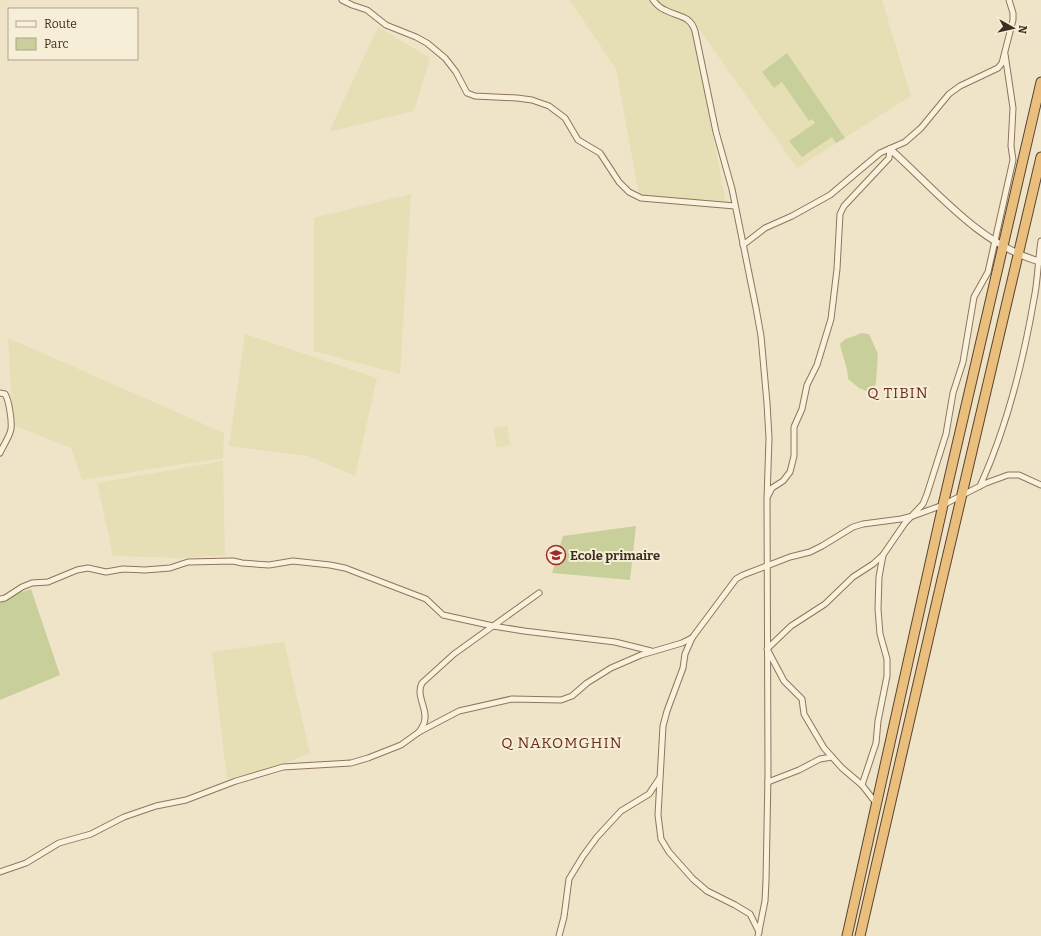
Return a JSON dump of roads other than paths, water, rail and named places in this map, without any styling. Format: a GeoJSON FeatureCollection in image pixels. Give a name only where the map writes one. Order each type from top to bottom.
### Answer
{"type":"FeatureCollection","features":[{"type":"Feature","properties":{"kind":"highway"},"geometry":{"type":"LineString","coordinates":[[847,936],[943,505],[999,243],[1041,82]]}},
{"type":"Feature","properties":{"kind":"highway"},"geometry":{"type":"LineString","coordinates":[[860,936],[1041,157]]}},
{"type":"Feature","properties":{"kind":"street"},"geometry":{"type":"LineString","coordinates":[[342,0],[368,10],[386,25],[427,43],[445,58],[456,72],[467,93],[475,96],[532,100],[549,106],[565,118],[578,140],[600,153],[619,182],[636,196],[641,198],[735,206]]}},
{"type":"Feature","properties":{"kind":"street"},"geometry":{"type":"LineString","coordinates":[[653,0],[666,10],[686,18],[693,25],[716,132],[732,189],[761,336],[769,438],[766,499],[768,782],[765,901],[758,934]]}},
{"type":"Feature","properties":{"kind":"street"},"geometry":{"type":"LineString","coordinates":[[743,245],[765,228],[792,216],[830,195],[880,153],[905,142],[921,128],[949,94],[960,86],[998,68],[1002,63],[1005,54],[1013,20],[1013,13],[1009,0]]}},
{"type":"Feature","properties":{"kind":"street"},"geometry":{"type":"LineString","coordinates":[[767,649],[791,626],[825,604],[853,577],[873,564],[883,555],[905,523],[923,504],[927,494],[946,434],[953,393],[963,362],[974,297],[988,272],[999,243],[1013,160],[1011,146],[1013,108],[1005,54]]}},
{"type":"Feature","properties":{"kind":"street"},"geometry":{"type":"LineString","coordinates":[[890,149],[962,216],[999,243],[1018,254],[1039,261]]}},
{"type":"Feature","properties":{"kind":"street"},"geometry":{"type":"LineString","coordinates":[[766,499],[772,488],[783,481],[790,472],[794,456],[794,427],[802,408],[807,385],[817,364],[831,319],[837,269],[840,214],[844,206],[889,158],[890,149]]}},
{"type":"Feature","properties":{"kind":"street"},"geometry":{"type":"LineString","coordinates":[[980,486],[994,456],[1016,387],[1035,297],[1041,241]]}},
{"type":"Feature","properties":{"kind":"street"},"geometry":{"type":"LineString","coordinates":[[0,393],[7,396],[11,430],[0,452]]}},
{"type":"Feature","properties":{"kind":"street"},"geometry":{"type":"LineString","coordinates":[[758,934],[750,914],[707,891],[693,879],[668,852],[661,839],[658,815],[659,778],[664,726],[667,712],[683,668],[684,654],[692,638],[736,579],[767,566],[816,549],[853,527],[913,516],[943,505],[980,486],[1008,475],[1019,475],[1041,485]]}},
{"type":"Feature","properties":{"kind":"street"},"geometry":{"type":"LineString","coordinates":[[862,785],[876,743],[878,721],[888,676],[887,659],[880,634],[878,609],[879,577],[883,555]]}},
{"type":"Feature","properties":{"kind":"street"},"geometry":{"type":"LineString","coordinates":[[0,599],[5,598],[22,587],[48,582],[77,570],[88,568],[106,572],[123,569],[145,570],[170,568],[188,562],[232,561],[269,565],[292,561],[345,568],[426,599],[443,615],[493,626],[614,642],[652,652]]}},
{"type":"Feature","properties":{"kind":"street"},"geometry":{"type":"LineString","coordinates":[[419,732],[424,724],[425,717],[419,688],[422,683],[454,654],[539,593]]}},
{"type":"Feature","properties":{"kind":"street"},"geometry":{"type":"LineString","coordinates":[[0,872],[26,863],[59,843],[91,834],[124,817],[156,806],[186,800],[236,781],[283,767],[351,763],[368,758],[401,745],[419,732],[459,711],[512,698],[561,700],[572,696],[587,683],[611,668],[641,655],[682,643],[692,638]]}},
{"type":"Feature","properties":{"kind":"street"},"geometry":{"type":"LineString","coordinates":[[767,649],[784,680],[802,699],[804,714],[824,748],[842,768],[862,785],[876,803]]}},
{"type":"Feature","properties":{"kind":"street"},"geometry":{"type":"LineString","coordinates":[[768,782],[799,770],[820,759],[832,757]]}},
{"type":"Feature","properties":{"kind":"street"},"geometry":{"type":"LineString","coordinates":[[558,936],[564,917],[569,879],[582,856],[621,811],[649,794],[659,778]]}},
{"type":"Feature","properties":{"kind":"place","name":"Ecole primaire"},"geometry":{"type":"Point","coordinates":[556,555]}},
{"type":"Feature","properties":{"kind":"district","name":"Q TIBIN"},"geometry":{"type":"Point","coordinates":[898,393]}},
{"type":"Feature","properties":{"kind":"district","name":"Q NAKOMGHIN"},"geometry":{"type":"Point","coordinates":[562,743]}}]}
